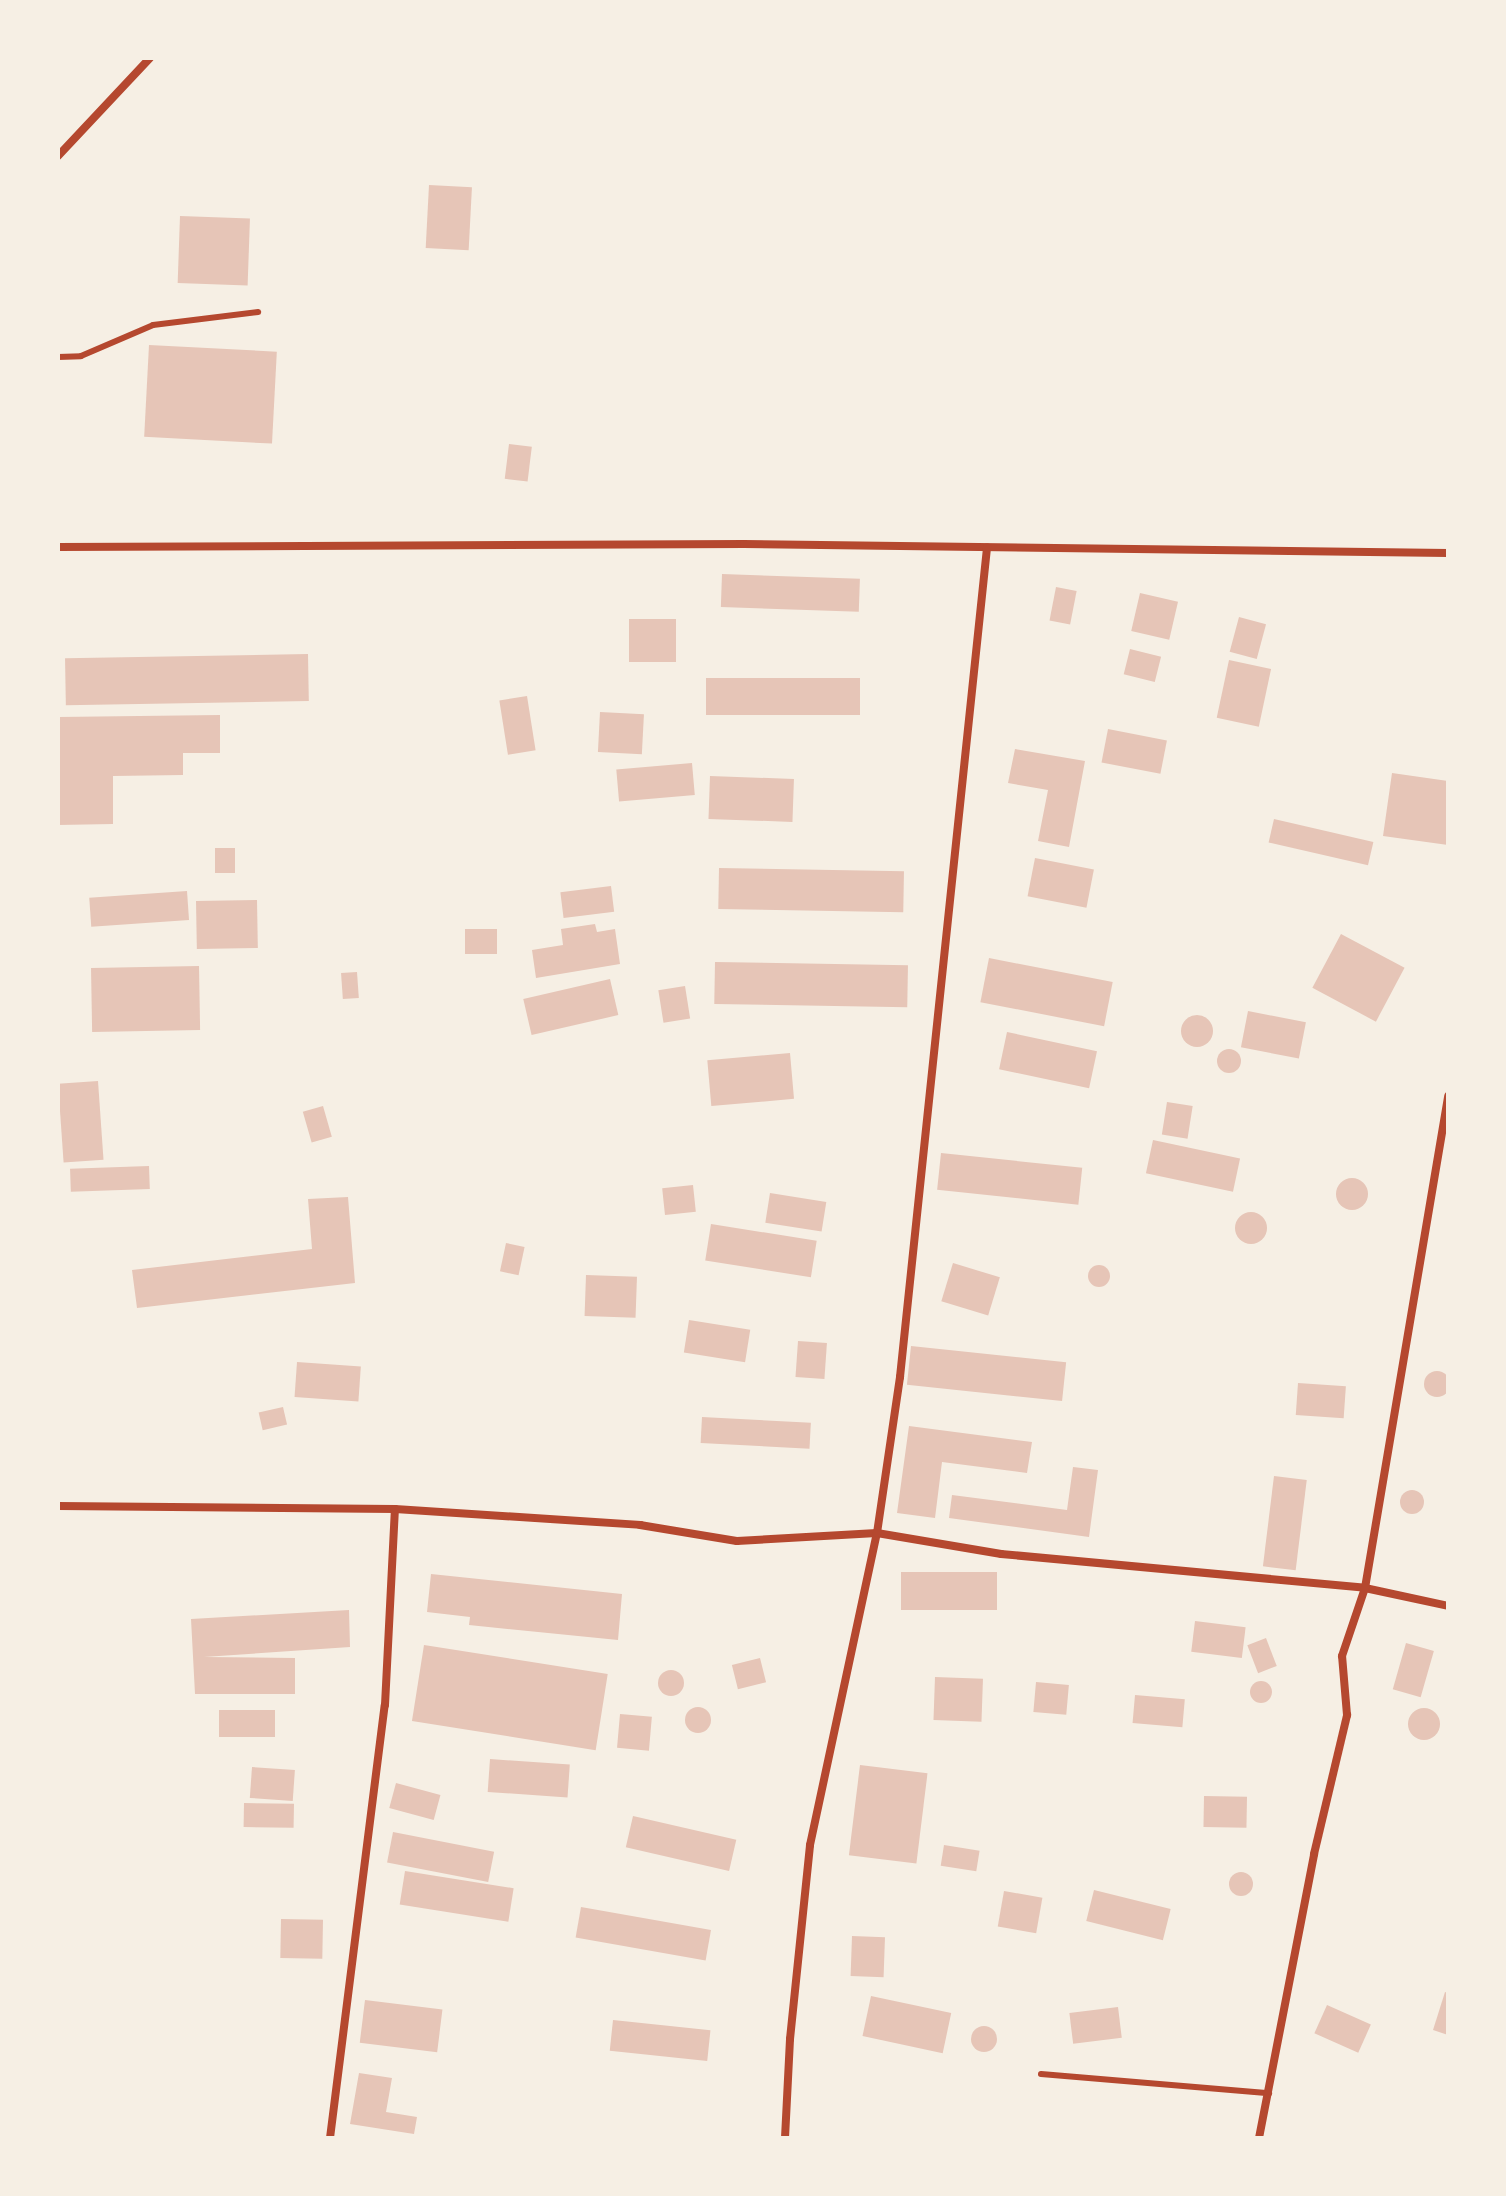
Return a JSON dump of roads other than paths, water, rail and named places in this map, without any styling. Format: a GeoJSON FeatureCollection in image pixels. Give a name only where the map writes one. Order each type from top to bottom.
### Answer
{"type":"FeatureCollection","features":[{"type":"Feature","properties":{"kind":"street"},"geometry":{"type":"LineString","coordinates":[[58,156],[150,58]]}},
{"type":"Feature","properties":{"kind":"street"},"geometry":{"type":"LineString","coordinates":[[58,547],[509,544],[1448,553]]}},
{"type":"Feature","properties":{"kind":"street"},"geometry":{"type":"LineString","coordinates":[[785,2138],[790,2039],[810,1845],[877,1533],[902,1362],[987,548]]}},
{"type":"Feature","properties":{"kind":"street"},"geometry":{"type":"LineString","coordinates":[[1259,2138],[1314,1854],[1347,1715],[1342,1688],[1342,1656],[1365,1588],[1448,1096]]}},
{"type":"Feature","properties":{"kind":"street"},"geometry":{"type":"LineString","coordinates":[[58,1506],[395,1509],[640,1525],[737,1541],[877,1533],[1001,1554],[1365,1588],[1448,1606]]}},
{"type":"Feature","properties":{"kind":"street"},"geometry":{"type":"LineString","coordinates":[[330,2138],[385,1705],[395,1509]]}},
{"type":"Feature","properties":{"kind":"lane"},"geometry":{"type":"LineString","coordinates":[[58,357],[81,356],[153,325],[258,312]]}},
{"type":"Feature","properties":{"kind":"lane"},"geometry":{"type":"LineString","coordinates":[[1041,2074],[1269,2093]]}}]}
